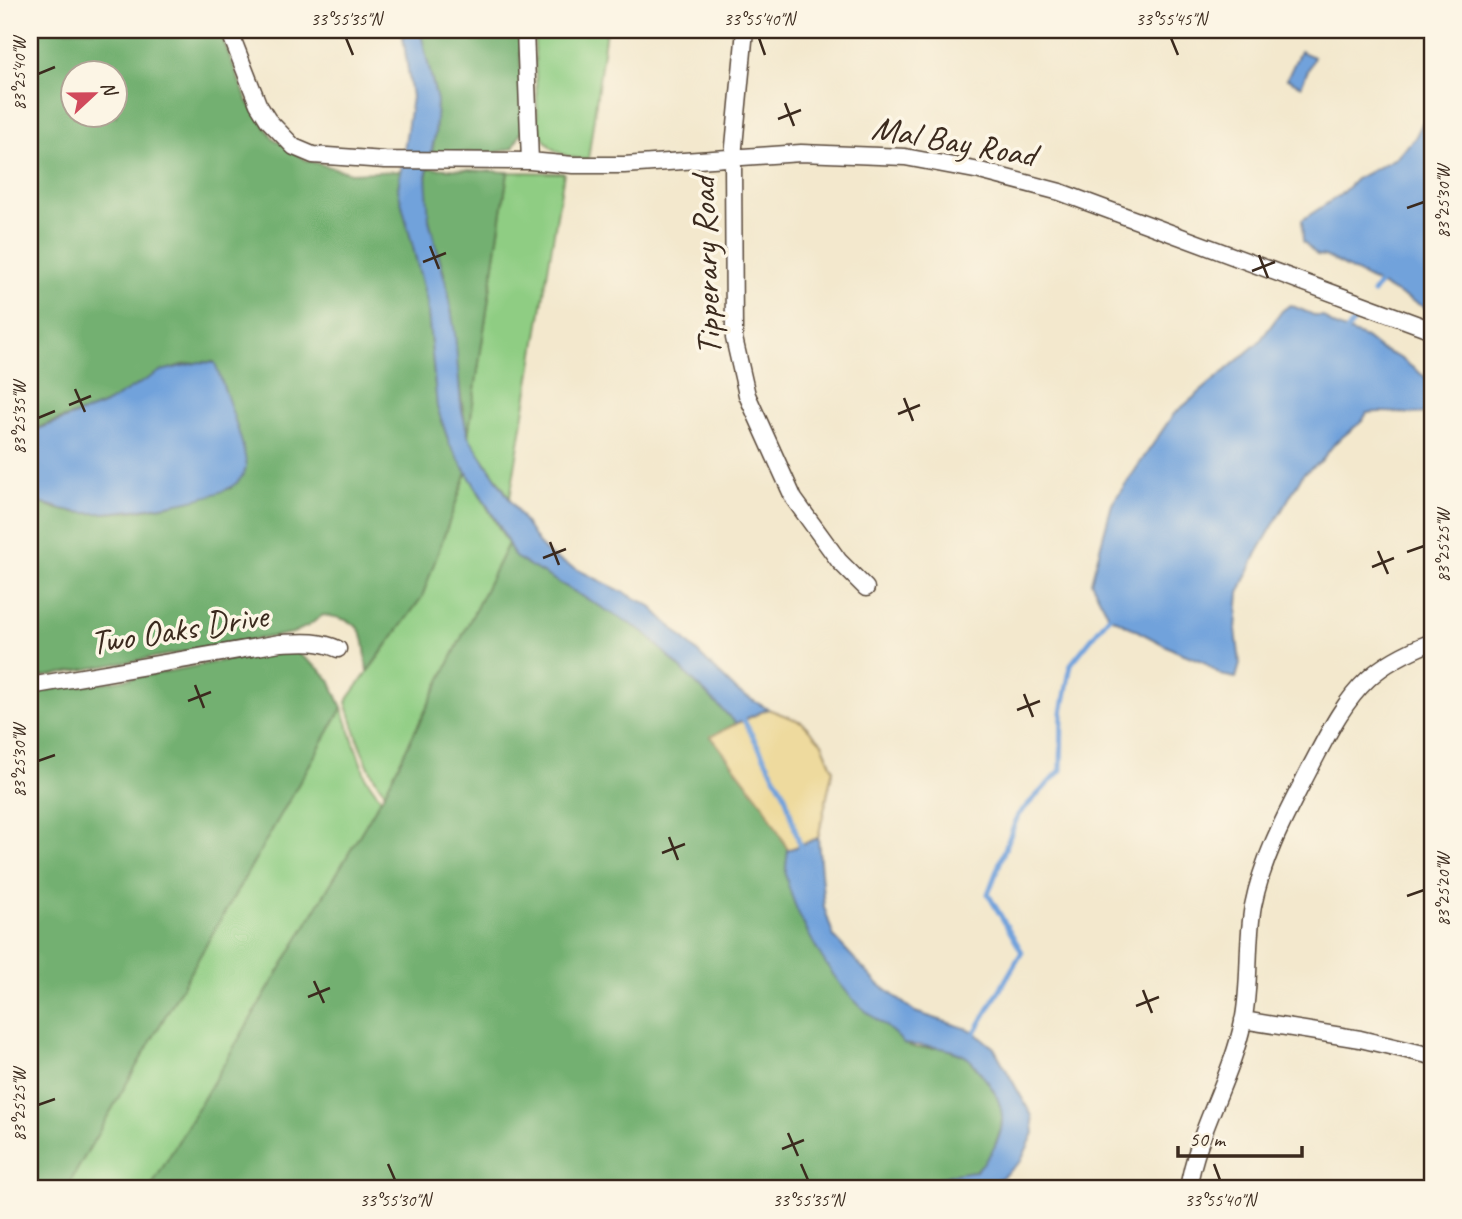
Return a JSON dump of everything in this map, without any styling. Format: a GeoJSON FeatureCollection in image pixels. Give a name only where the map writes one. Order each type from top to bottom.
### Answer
{"type":"FeatureCollection","features":[{"type":"Feature","properties":{"kind":"street","name":"Mal Bay Road"},"geometry":{"type":"LineString","coordinates":[[229,30],[258,104],[268,120],[294,146],[313,155],[385,160],[530,161],[573,165],[625,165],[801,153],[905,158],[980,171],[1060,192],[1432,330]]}},
{"type":"Feature","properties":{"kind":"street"},"geometry":{"type":"LineString","coordinates":[[525,30],[530,161]]}},
{"type":"Feature","properties":{"kind":"street","name":"Tipperary Road"},"geometry":{"type":"LineString","coordinates":[[745,30],[733,157],[734,338],[747,395],[794,499],[839,561],[866,588]]}},
{"type":"Feature","properties":{"kind":"street","name":"Two Oaks Drive"},"geometry":{"type":"LineString","coordinates":[[30,685],[280,643],[310,642],[338,649]]}},
{"type":"Feature","properties":{"kind":"street"},"geometry":{"type":"LineString","coordinates":[[1188,1189],[1199,1145],[1244,1020],[1248,940],[1253,907],[1259,882],[1279,830],[1334,724],[1350,699],[1368,679],[1389,663],[1432,642]]}},
{"type":"Feature","properties":{"kind":"street"},"geometry":{"type":"LineString","coordinates":[[1244,1020],[1360,1039],[1432,1056]]}},
{"type":"Feature","properties":{"kind":"green space"},"geometry":{"type":"Polygon","coordinates":[[[30,30],[219,30],[247,100],[273,138],[306,160],[351,173],[401,171],[398,189],[427,302],[437,407],[450,445],[467,472],[422,597],[367,672],[360,631],[348,621],[323,615],[293,633],[30,679],[30,499],[61,510],[85,513],[127,511],[171,504],[231,488],[244,452],[214,362],[196,362],[167,370],[102,405],[30,432],[30,30]]]}},
{"type":"Feature","properties":{"kind":"green space"},"geometry":{"type":"Polygon","coordinates":[[[420,30],[520,30],[522,131],[513,148],[498,152],[432,153],[437,101],[420,30]]]}},
{"type":"Feature","properties":{"kind":"green space"},"geometry":{"type":"Polygon","coordinates":[[[534,30],[606,30],[588,160],[556,151],[541,134],[538,125],[534,30]]]}},
{"type":"Feature","properties":{"kind":"green space"},"geometry":{"type":"Polygon","coordinates":[[[428,168],[508,172],[468,436],[449,296],[428,216],[428,168]]]}},
{"type":"Feature","properties":{"kind":"green space"},"geometry":{"type":"Polygon","coordinates":[[[508,172],[564,173],[510,498],[468,436],[508,172]]]}},
{"type":"Feature","properties":{"kind":"green space"},"geometry":{"type":"Polygon","coordinates":[[[467,472],[508,544],[385,792],[366,761],[346,702],[422,597],[467,472]]]}},
{"type":"Feature","properties":{"kind":"green space"},"geometry":{"type":"Polygon","coordinates":[[[508,544],[515,557],[644,632],[736,723],[711,737],[764,805],[788,850],[786,875],[821,953],[834,974],[859,1005],[892,1029],[904,1044],[916,1048],[943,1048],[966,1056],[993,1087],[1003,1111],[1001,1128],[992,1154],[976,1171],[947,1176],[921,1189],[150,1189],[385,792],[508,544]]]}},
{"type":"Feature","properties":{"kind":"green space"},"geometry":{"type":"Polygon","coordinates":[[[267,651],[296,652],[319,669],[330,680],[342,708],[66,1189],[30,1189],[30,691],[119,680],[267,651]]]}},
{"type":"Feature","properties":{"kind":"green space"},"geometry":{"type":"Polygon","coordinates":[[[342,708],[366,778],[381,799],[150,1189],[66,1189],[342,708]]]}},
{"type":"Feature","properties":{"kind":"sand"},"geometry":{"type":"Polygon","coordinates":[[[768,709],[802,722],[822,743],[833,769],[818,838],[788,850],[764,805],[711,736],[768,709]]]}},
{"type":"Feature","properties":{"kind":"water"},"geometry":{"type":"Polygon","coordinates":[[[402,30],[420,30],[437,101],[435,135],[426,176],[429,220],[448,291],[455,333],[461,406],[468,436],[539,544],[552,557],[649,605],[738,692],[768,709],[736,723],[644,632],[515,557],[499,525],[450,445],[437,407],[427,302],[398,189],[412,97],[402,30]]]}},
{"type":"Feature","properties":{"kind":"water"},"geometry":{"type":"Polygon","coordinates":[[[1300,51],[1314,57],[1301,86],[1287,79],[1300,51]]]}},
{"type":"Feature","properties":{"kind":"water"},"geometry":{"type":"Polygon","coordinates":[[[1432,104],[1432,311],[1325,256],[1317,255],[1303,241],[1302,220],[1340,195],[1356,179],[1396,158],[1415,138],[1432,104]]]}},
{"type":"Feature","properties":{"kind":"water"},"geometry":{"type":"Polygon","coordinates":[[[1290,305],[1322,316],[1335,326],[1366,338],[1380,349],[1400,358],[1425,377],[1432,389],[1432,402],[1426,413],[1367,413],[1362,421],[1335,443],[1321,461],[1303,474],[1257,553],[1239,593],[1236,629],[1240,664],[1236,678],[1221,675],[1204,662],[1174,650],[1109,616],[1091,582],[1112,504],[1173,415],[1259,342],[1282,311],[1290,305]]]}},
{"type":"Feature","properties":{"kind":"water"},"geometry":{"type":"Polygon","coordinates":[[[200,362],[215,363],[238,431],[246,466],[243,476],[236,483],[202,498],[101,513],[58,508],[30,499],[30,432],[103,405],[161,371],[200,362]]]}},
{"type":"Feature","properties":{"kind":"water"},"geometry":{"type":"Polygon","coordinates":[[[818,838],[824,907],[834,937],[876,982],[915,1012],[971,1030],[994,1048],[1032,1116],[1034,1133],[1021,1161],[1001,1178],[972,1189],[921,1189],[947,1176],[976,1171],[999,1136],[1002,1124],[998,1100],[992,1088],[966,1056],[941,1048],[904,1044],[847,993],[825,962],[805,928],[786,877],[788,850],[818,838]]]}},
{"type":"Feature","properties":{"kind":"waterway"},"geometry":{"type":"LineString","coordinates":[[1373,293],[1383,279]]}},
{"type":"Feature","properties":{"kind":"waterway"},"geometry":{"type":"LineString","coordinates":[[1345,334],[1357,317]]}},
{"type":"Feature","properties":{"kind":"waterway"},"geometry":{"type":"LineString","coordinates":[[971,1039],[1022,952],[988,894],[1018,815],[1061,770],[1062,713],[1071,664],[1112,613]]}},
{"type":"Feature","properties":{"kind":"waterway"},"geometry":{"type":"LineString","coordinates":[[741,715],[785,795],[801,849]]}}]}
